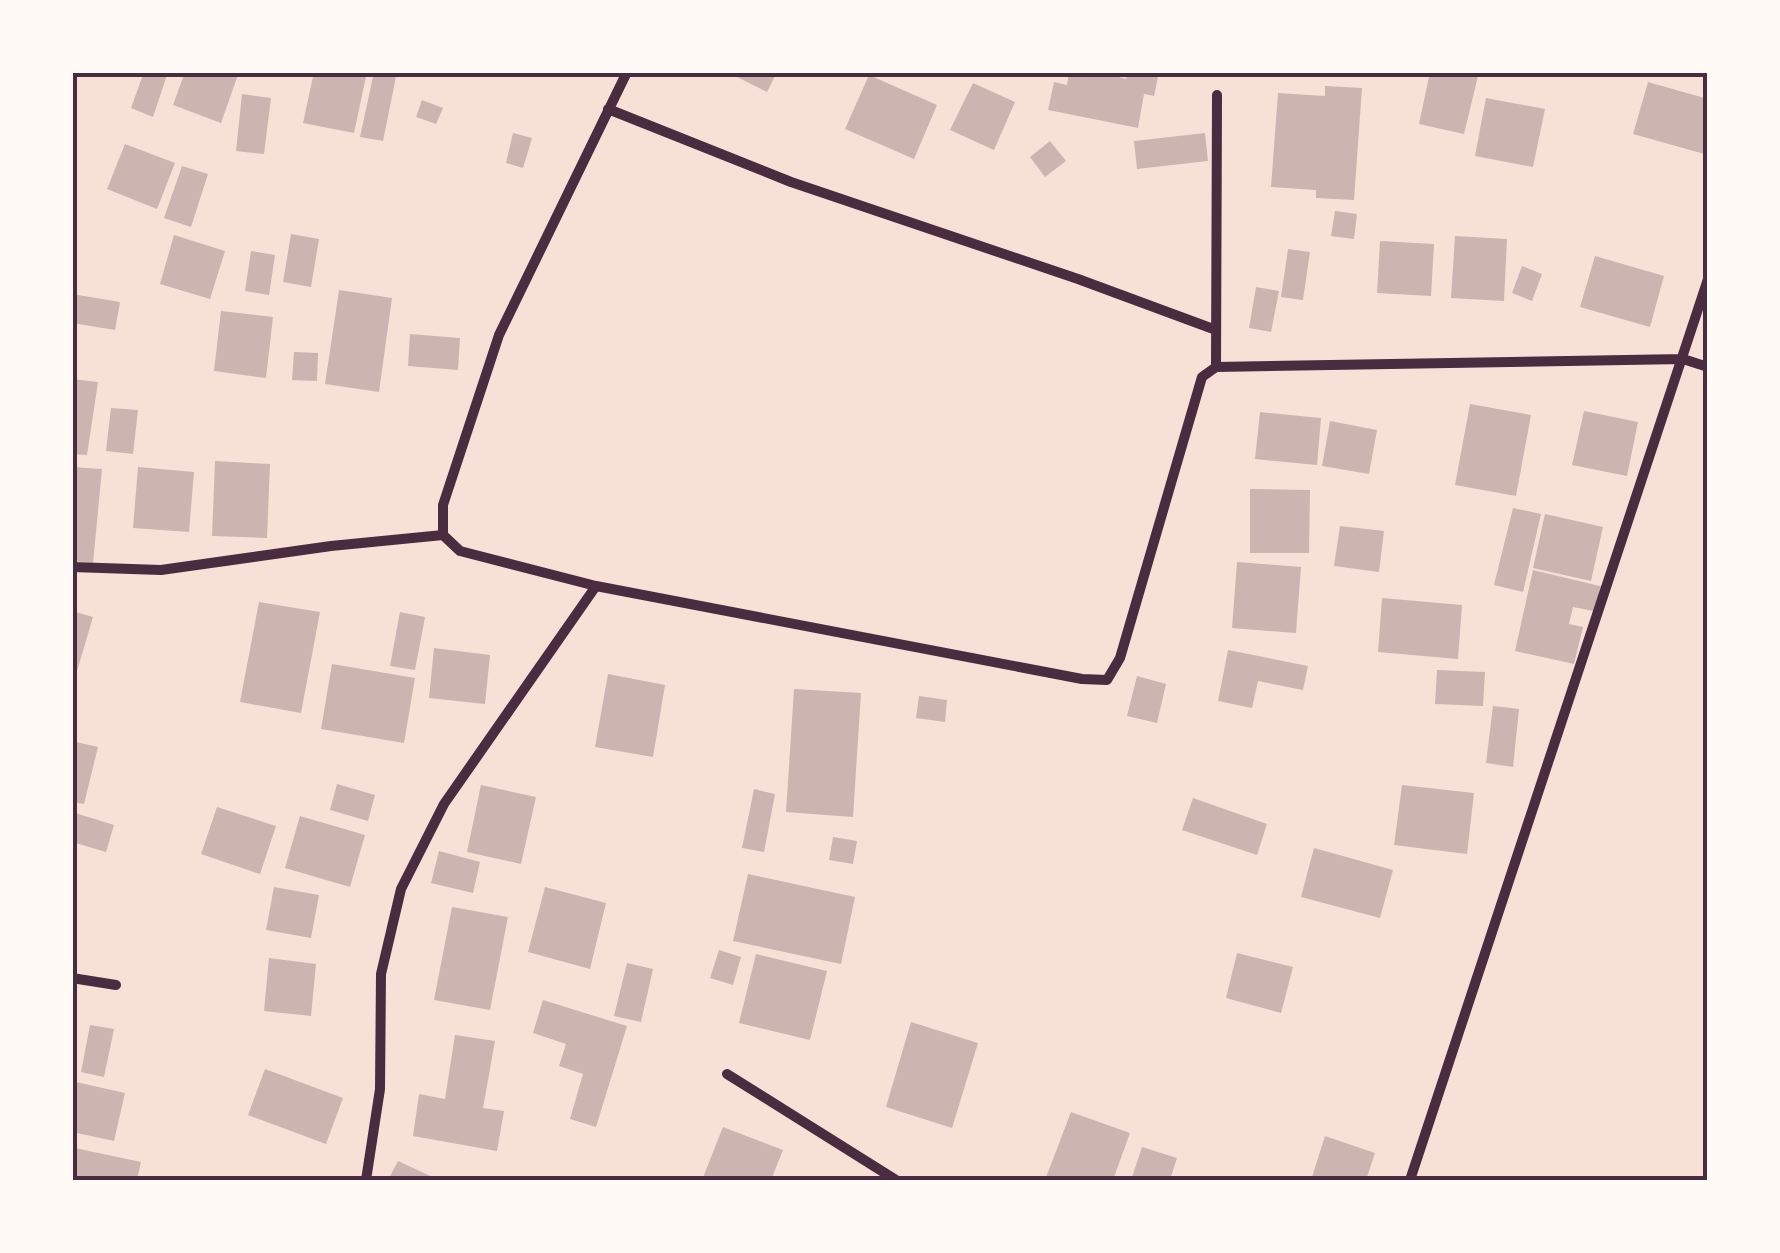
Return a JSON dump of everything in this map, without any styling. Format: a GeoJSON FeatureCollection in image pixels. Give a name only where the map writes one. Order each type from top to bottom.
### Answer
{"type":"FeatureCollection","features":[{"type":"Feature","properties":{"kind":"street"},"geometry":{"type":"LineString","coordinates":[[627,72],[498,335],[443,505],[444,535],[460,551],[596,586],[1082,680],[1107,680],[1120,658],[1202,377],[1216,367],[1683,360],[1708,366]]}},
{"type":"Feature","properties":{"kind":"street"},"geometry":{"type":"LineString","coordinates":[[1216,367],[1217,94]]}},
{"type":"Feature","properties":{"kind":"street"},"geometry":{"type":"LineString","coordinates":[[608,109],[791,182],[1216,330]]}},
{"type":"Feature","properties":{"kind":"street"},"geometry":{"type":"LineString","coordinates":[[1410,1180],[1708,279]]}},
{"type":"Feature","properties":{"kind":"street"},"geometry":{"type":"LineString","coordinates":[[72,568],[161,570],[444,535]]}},
{"type":"Feature","properties":{"kind":"street"},"geometry":{"type":"LineString","coordinates":[[366,1180],[380,1089],[381,974],[401,889],[444,804],[596,586]]}},
{"type":"Feature","properties":{"kind":"street"},"geometry":{"type":"LineString","coordinates":[[72,978],[116,985]]}},
{"type":"Feature","properties":{"kind":"street"},"geometry":{"type":"LineString","coordinates":[[728,1074],[896,1180]]}},
{"type":"Feature","properties":{"kind":"building"},"geometry":{"type":"Polygon","coordinates":[[[144,72],[168,72],[153,117],[131,108],[144,72]]]}},
{"type":"Feature","properties":{"kind":"building"},"geometry":{"type":"Polygon","coordinates":[[[185,72],[239,72],[221,123],[173,105],[185,72]]]}},
{"type":"Feature","properties":{"kind":"building"},"geometry":{"type":"Polygon","coordinates":[[[314,72],[367,72],[354,133],[303,123],[314,72]]]}},
{"type":"Feature","properties":{"kind":"building"},"geometry":{"type":"Polygon","coordinates":[[[374,72],[397,72],[383,141],[360,137],[374,72]]]}},
{"type":"Feature","properties":{"kind":"building"},"geometry":{"type":"Polygon","coordinates":[[[727,72],[777,72],[767,92],[727,72]]]}},
{"type":"Feature","properties":{"kind":"building"},"geometry":{"type":"Polygon","coordinates":[[[1069,72],[1101,72],[1126,79],[1128,72],[1159,72],[1154,96],[1144,94],[1138,128],[1048,110],[1054,82],[1067,85],[1069,72]]]}},
{"type":"Feature","properties":{"kind":"building"},"geometry":{"type":"Polygon","coordinates":[[[1430,72],[1478,76],[1464,134],[1419,124],[1430,72]]]}},
{"type":"Feature","properties":{"kind":"building"},"geometry":{"type":"Polygon","coordinates":[[[869,75],[937,105],[914,159],[845,129],[869,75]]]}},
{"type":"Feature","properties":{"kind":"building"},"geometry":{"type":"Polygon","coordinates":[[[1648,82],[1708,99],[1708,155],[1633,134],[1648,82]]]}},
{"type":"Feature","properties":{"kind":"building"},"geometry":{"type":"Polygon","coordinates":[[[973,83],[1015,102],[994,150],[950,130],[973,83]]]}},
{"type":"Feature","properties":{"kind":"building"},"geometry":{"type":"Polygon","coordinates":[[[1325,86],[1362,88],[1354,200],[1316,198],[1316,190],[1271,187],[1278,93],[1325,96],[1325,86]]]}},
{"type":"Feature","properties":{"kind":"building"},"geometry":{"type":"Polygon","coordinates":[[[242,94],[271,98],[264,154],[236,151],[242,94]]]}},
{"type":"Feature","properties":{"kind":"building"},"geometry":{"type":"Polygon","coordinates":[[[1486,98],[1545,109],[1533,167],[1475,156],[1486,98]]]}},
{"type":"Feature","properties":{"kind":"building"},"geometry":{"type":"Polygon","coordinates":[[[422,100],[443,108],[436,124],[416,117],[422,100]]]}},
{"type":"Feature","properties":{"kind":"building"},"geometry":{"type":"Polygon","coordinates":[[[513,133],[532,138],[523,168],[506,163],[513,133]]]}},
{"type":"Feature","properties":{"kind":"building"},"geometry":{"type":"Polygon","coordinates":[[[1205,133],[1208,161],[1137,169],[1134,141],[1205,133]]]}},
{"type":"Feature","properties":{"kind":"building"},"geometry":{"type":"Polygon","coordinates":[[[1050,141],[1066,161],[1045,177],[1030,157],[1050,141]]]}},
{"type":"Feature","properties":{"kind":"building"},"geometry":{"type":"Polygon","coordinates":[[[125,144],[175,163],[157,209],[107,189],[125,144]]]}},
{"type":"Feature","properties":{"kind":"building"},"geometry":{"type":"Polygon","coordinates":[[[182,166],[208,174],[191,227],[164,218],[182,166]]]}},
{"type":"Feature","properties":{"kind":"building"},"geometry":{"type":"Polygon","coordinates":[[[1335,211],[1357,214],[1354,239],[1331,236],[1335,211]]]}},
{"type":"Feature","properties":{"kind":"building"},"geometry":{"type":"Polygon","coordinates":[[[291,234],[319,239],[311,287],[283,282],[291,234]]]}},
{"type":"Feature","properties":{"kind":"building"},"geometry":{"type":"Polygon","coordinates":[[[174,235],[225,251],[210,299],[160,284],[174,235]]]}},
{"type":"Feature","properties":{"kind":"building"},"geometry":{"type":"Polygon","coordinates":[[[1455,236],[1507,239],[1504,301],[1451,298],[1455,236]]]}},
{"type":"Feature","properties":{"kind":"building"},"geometry":{"type":"Polygon","coordinates":[[[1380,241],[1434,244],[1431,296],[1377,293],[1380,241]]]}},
{"type":"Feature","properties":{"kind":"building"},"geometry":{"type":"Polygon","coordinates":[[[1288,249],[1310,252],[1303,300],[1281,297],[1288,249]]]}},
{"type":"Feature","properties":{"kind":"building"},"geometry":{"type":"Polygon","coordinates":[[[251,251],[275,255],[269,295],[245,291],[251,251]]]}},
{"type":"Feature","properties":{"kind":"building"},"geometry":{"type":"Polygon","coordinates":[[[1595,256],[1664,276],[1650,327],[1580,307],[1595,256]]]}},
{"type":"Feature","properties":{"kind":"building"},"geometry":{"type":"Polygon","coordinates":[[[1522,266],[1542,274],[1532,301],[1512,293],[1522,266]]]}},
{"type":"Feature","properties":{"kind":"building"},"geometry":{"type":"Polygon","coordinates":[[[1256,287],[1279,291],[1271,332],[1249,328],[1256,287]]]}},
{"type":"Feature","properties":{"kind":"building"},"geometry":{"type":"Polygon","coordinates":[[[339,290],[392,298],[379,392],[325,384],[339,290]]]}},
{"type":"Feature","properties":{"kind":"building"},"geometry":{"type":"Polygon","coordinates":[[[72,294],[120,302],[115,330],[72,323],[72,294]]]}},
{"type":"Feature","properties":{"kind":"building"},"geometry":{"type":"Polygon","coordinates":[[[221,311],[273,317],[266,378],[214,371],[221,311]]]}},
{"type":"Feature","properties":{"kind":"building"},"geometry":{"type":"Polygon","coordinates":[[[410,334],[460,338],[458,370],[408,366],[410,334]]]}},
{"type":"Feature","properties":{"kind":"building"},"geometry":{"type":"Polygon","coordinates":[[[294,352],[318,353],[317,381],[292,380],[294,352]]]}},
{"type":"Feature","properties":{"kind":"building"},"geometry":{"type":"Polygon","coordinates":[[[72,379],[98,382],[87,455],[72,454],[72,379]]]}},
{"type":"Feature","properties":{"kind":"building"},"geometry":{"type":"Polygon","coordinates":[[[1470,404],[1531,415],[1516,496],[1455,485],[1470,404]]]}},
{"type":"Feature","properties":{"kind":"building"},"geometry":{"type":"Polygon","coordinates":[[[111,408],[138,410],[133,454],[106,451],[111,408]]]}},
{"type":"Feature","properties":{"kind":"building"},"geometry":{"type":"Polygon","coordinates":[[[1584,411],[1638,422],[1627,476],[1572,465],[1584,411]]]}},
{"type":"Feature","properties":{"kind":"building"},"geometry":{"type":"Polygon","coordinates":[[[1260,412],[1321,418],[1317,465],[1255,459],[1260,412]]]}},
{"type":"Feature","properties":{"kind":"building"},"geometry":{"type":"Polygon","coordinates":[[[1330,421],[1377,430],[1369,474],[1322,466],[1330,421]]]}},
{"type":"Feature","properties":{"kind":"building"},"geometry":{"type":"Polygon","coordinates":[[[215,461],[270,464],[267,538],[212,536],[215,461]]]}},
{"type":"Feature","properties":{"kind":"building"},"geometry":{"type":"Polygon","coordinates":[[[72,467],[102,469],[93,563],[72,561],[72,467]]]}},
{"type":"Feature","properties":{"kind":"building"},"geometry":{"type":"Polygon","coordinates":[[[138,467],[194,472],[189,532],[133,528],[138,467]]]}},
{"type":"Feature","properties":{"kind":"building"},"geometry":{"type":"Polygon","coordinates":[[[1250,489],[1310,490],[1309,553],[1250,553],[1250,489]]]}},
{"type":"Feature","properties":{"kind":"building"},"geometry":{"type":"Polygon","coordinates":[[[1513,508],[1541,514],[1523,592],[1494,585],[1513,508]]]}},
{"type":"Feature","properties":{"kind":"building"},"geometry":{"type":"Polygon","coordinates":[[[1545,514],[1603,527],[1591,581],[1533,568],[1545,514]]]}},
{"type":"Feature","properties":{"kind":"building"},"geometry":{"type":"Polygon","coordinates":[[[1340,526],[1384,531],[1379,572],[1334,566],[1340,526]]]}},
{"type":"Feature","properties":{"kind":"building"},"geometry":{"type":"Polygon","coordinates":[[[1237,562],[1301,567],[1296,633],[1232,628],[1237,562]]]}},
{"type":"Feature","properties":{"kind":"building"},"geometry":{"type":"Polygon","coordinates":[[[1533,570],[1604,587],[1598,612],[1573,607],[1569,624],[1583,627],[1574,664],[1515,651],[1533,570]]]}},
{"type":"Feature","properties":{"kind":"building"},"geometry":{"type":"Polygon","coordinates":[[[1382,598],[1462,605],[1458,659],[1378,652],[1382,598]]]}},
{"type":"Feature","properties":{"kind":"building"},"geometry":{"type":"Polygon","coordinates":[[[259,602],[320,612],[301,713],[240,702],[259,602]]]}},
{"type":"Feature","properties":{"kind":"building"},"geometry":{"type":"Polygon","coordinates":[[[72,611],[93,617],[77,671],[72,670],[72,611]]]}},
{"type":"Feature","properties":{"kind":"building"},"geometry":{"type":"Polygon","coordinates":[[[400,612],[425,617],[415,670],[390,666],[400,612]]]}},
{"type":"Feature","properties":{"kind":"building"},"geometry":{"type":"Polygon","coordinates":[[[434,648],[490,655],[485,704],[429,698],[434,648]]]}},
{"type":"Feature","properties":{"kind":"building"},"geometry":{"type":"Polygon","coordinates":[[[1228,650],[1308,666],[1303,690],[1258,681],[1252,708],[1218,701],[1228,650]]]}},
{"type":"Feature","properties":{"kind":"building"},"geometry":{"type":"Polygon","coordinates":[[[332,664],[415,678],[404,743],[321,729],[332,664]]]}},
{"type":"Feature","properties":{"kind":"building"},"geometry":{"type":"Polygon","coordinates":[[[1437,670],[1485,672],[1483,706],[1435,704],[1437,670]]]}},
{"type":"Feature","properties":{"kind":"building"},"geometry":{"type":"Polygon","coordinates":[[[608,674],[665,685],[653,757],[595,747],[608,674]]]}},
{"type":"Feature","properties":{"kind":"building"},"geometry":{"type":"Polygon","coordinates":[[[1137,676],[1166,684],[1157,723],[1127,716],[1137,676]]]}},
{"type":"Feature","properties":{"kind":"building"},"geometry":{"type":"Polygon","coordinates":[[[794,689],[861,693],[853,817],[786,812],[794,689]]]}},
{"type":"Feature","properties":{"kind":"building"},"geometry":{"type":"Polygon","coordinates":[[[919,696],[947,700],[945,722],[916,718],[919,696]]]}},
{"type":"Feature","properties":{"kind":"building"},"geometry":{"type":"Polygon","coordinates":[[[1493,706],[1519,709],[1513,767],[1486,763],[1493,706]]]}},
{"type":"Feature","properties":{"kind":"building"},"geometry":{"type":"Polygon","coordinates":[[[72,741],[98,747],[84,804],[72,802],[72,741]]]}},
{"type":"Feature","properties":{"kind":"building"},"geometry":{"type":"Polygon","coordinates":[[[337,784],[375,795],[368,821],[330,810],[337,784]]]}},
{"type":"Feature","properties":{"kind":"building"},"geometry":{"type":"Polygon","coordinates":[[[481,785],[536,797],[521,864],[467,852],[481,785]]]}},
{"type":"Feature","properties":{"kind":"building"},"geometry":{"type":"Polygon","coordinates":[[[1402,785],[1474,793],[1467,854],[1394,845],[1402,785]]]}},
{"type":"Feature","properties":{"kind":"building"},"geometry":{"type":"Polygon","coordinates":[[[754,789],[775,794],[764,852],[742,848],[754,789]]]}},
{"type":"Feature","properties":{"kind":"building"},"geometry":{"type":"Polygon","coordinates":[[[1193,798],[1267,824],[1257,855],[1182,830],[1193,798]]]}},
{"type":"Feature","properties":{"kind":"building"},"geometry":{"type":"Polygon","coordinates":[[[217,807],[276,826],[260,874],[201,854],[217,807]]]}},
{"type":"Feature","properties":{"kind":"building"},"geometry":{"type":"Polygon","coordinates":[[[72,812],[114,825],[106,852],[72,842],[72,812]]]}},
{"type":"Feature","properties":{"kind":"building"},"geometry":{"type":"Polygon","coordinates":[[[300,816],[365,835],[350,887],[285,868],[300,816]]]}},
{"type":"Feature","properties":{"kind":"building"},"geometry":{"type":"Polygon","coordinates":[[[833,837],[857,841],[853,864],[829,860],[833,837]]]}},
{"type":"Feature","properties":{"kind":"building"},"geometry":{"type":"Polygon","coordinates":[[[1314,848],[1393,870],[1380,918],[1301,897],[1314,848]]]}},
{"type":"Feature","properties":{"kind":"building"},"geometry":{"type":"Polygon","coordinates":[[[439,851],[480,862],[473,893],[431,883],[439,851]]]}},
{"type":"Feature","properties":{"kind":"building"},"geometry":{"type":"Polygon","coordinates":[[[748,874],[855,897],[841,964],[733,941],[748,874]]]}},
{"type":"Feature","properties":{"kind":"building"},"geometry":{"type":"Polygon","coordinates":[[[274,887],[319,895],[311,938],[266,930],[274,887]]]}},
{"type":"Feature","properties":{"kind":"building"},"geometry":{"type":"Polygon","coordinates":[[[545,887],[606,903],[590,969],[528,952],[545,887]]]}},
{"type":"Feature","properties":{"kind":"building"},"geometry":{"type":"Polygon","coordinates":[[[452,907],[508,917],[490,1010],[434,1000],[452,907]]]}},
{"type":"Feature","properties":{"kind":"building"},"geometry":{"type":"Polygon","coordinates":[[[719,950],[741,957],[733,985],[710,978],[719,950]]]}},
{"type":"Feature","properties":{"kind":"building"},"geometry":{"type":"Polygon","coordinates":[[[1237,953],[1293,967],[1281,1013],[1226,998],[1237,953]]]}},
{"type":"Feature","properties":{"kind":"building"},"geometry":{"type":"Polygon","coordinates":[[[756,954],[827,971],[810,1040],[739,1023],[756,954]]]}},
{"type":"Feature","properties":{"kind":"building"},"geometry":{"type":"Polygon","coordinates":[[[269,958],[316,964],[311,1016],[264,1011],[269,958]]]}},
{"type":"Feature","properties":{"kind":"building"},"geometry":{"type":"Polygon","coordinates":[[[627,963],[653,969],[641,1022],[614,1016],[627,963]]]}},
{"type":"Feature","properties":{"kind":"building"},"geometry":{"type":"Polygon","coordinates":[[[543,1000],[627,1026],[596,1127],[570,1119],[583,1074],[559,1066],[566,1044],[533,1033],[543,1000]]]}},
{"type":"Feature","properties":{"kind":"building"},"geometry":{"type":"Polygon","coordinates":[[[911,1022],[978,1043],[952,1128],[886,1107],[911,1022]]]}},
{"type":"Feature","properties":{"kind":"building"},"geometry":{"type":"Polygon","coordinates":[[[90,1025],[114,1029],[104,1077],[81,1072],[90,1025]]]}},
{"type":"Feature","properties":{"kind":"building"},"geometry":{"type":"Polygon","coordinates":[[[455,1035],[495,1041],[483,1108],[504,1111],[497,1151],[413,1136],[419,1094],[445,1099],[455,1035]]]}},
{"type":"Feature","properties":{"kind":"building"},"geometry":{"type":"Polygon","coordinates":[[[265,1069],[343,1098],[326,1144],[248,1115],[265,1069]]]}},
{"type":"Feature","properties":{"kind":"building"},"geometry":{"type":"Polygon","coordinates":[[[76,1082],[125,1093],[114,1141],[72,1132],[76,1082]]]}},
{"type":"Feature","properties":{"kind":"building"},"geometry":{"type":"Polygon","coordinates":[[[1071,1112],[1130,1133],[1113,1180],[1045,1180],[1071,1112]]]}},
{"type":"Feature","properties":{"kind":"building"},"geometry":{"type":"Polygon","coordinates":[[[723,1127],[783,1150],[771,1180],[702,1180],[723,1127]]]}},
{"type":"Feature","properties":{"kind":"building"},"geometry":{"type":"Polygon","coordinates":[[[1325,1136],[1375,1153],[1366,1180],[1311,1180],[1325,1136]]]}},
{"type":"Feature","properties":{"kind":"building"},"geometry":{"type":"Polygon","coordinates":[[[1142,1147],[1177,1158],[1170,1180],[1131,1180],[1142,1147]]]}},
{"type":"Feature","properties":{"kind":"building"},"geometry":{"type":"Polygon","coordinates":[[[75,1148],[141,1162],[137,1180],[72,1180],[75,1148]]]}},
{"type":"Feature","properties":{"kind":"building"},"geometry":{"type":"Polygon","coordinates":[[[398,1161],[439,1180],[388,1180],[398,1161]]]}}]}
